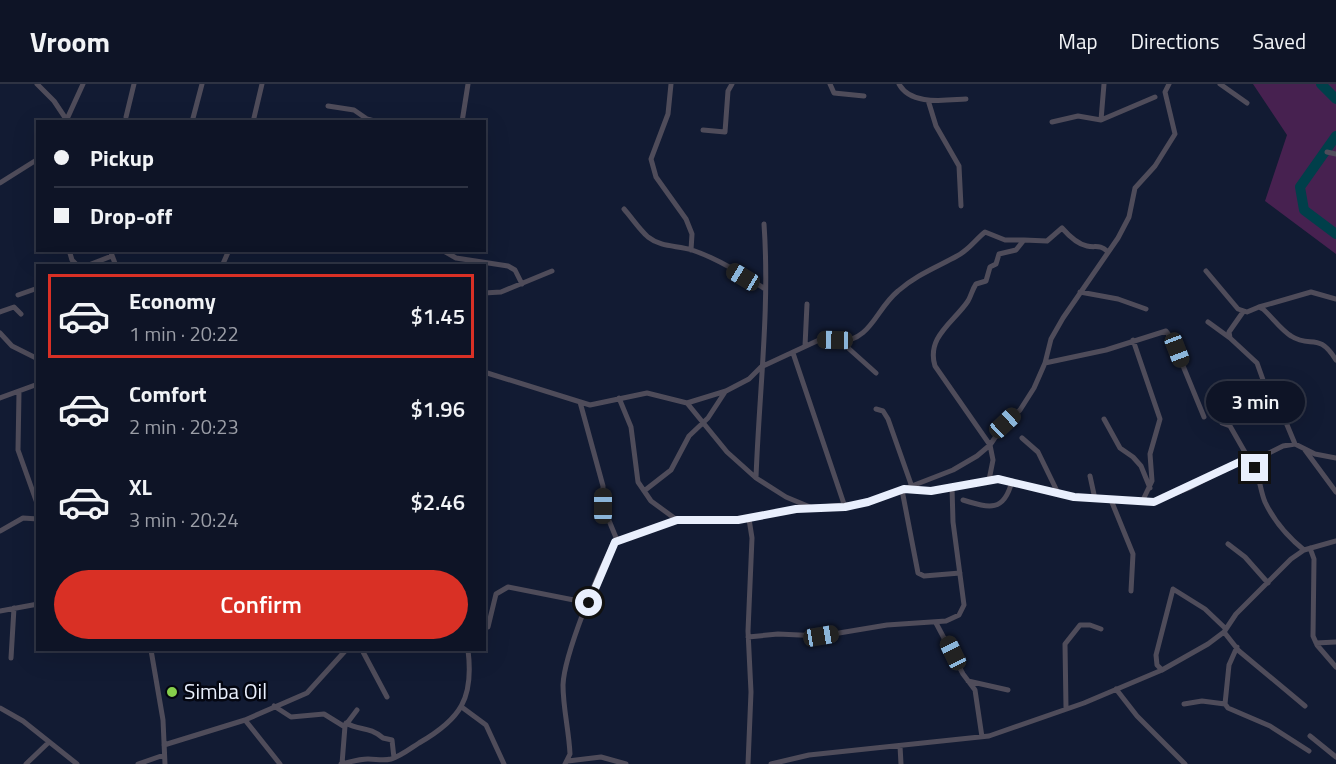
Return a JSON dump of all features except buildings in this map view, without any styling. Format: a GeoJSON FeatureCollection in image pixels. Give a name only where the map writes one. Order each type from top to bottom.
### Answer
{"type":"FeatureCollection","features":[{"type":"Feature","properties":{"kind":"street"},"geometry":{"type":"LineString","coordinates":[[37,84],[68,120]]}},
{"type":"Feature","properties":{"kind":"street"},"geometry":{"type":"LineString","coordinates":[[68,120],[83,84]]}},
{"type":"Feature","properties":{"kind":"street"},"geometry":{"type":"LineString","coordinates":[[126,117],[134,84]]}},
{"type":"Feature","properties":{"kind":"street"},"geometry":{"type":"LineString","coordinates":[[193,120],[202,84]]}},
{"type":"Feature","properties":{"kind":"street"},"geometry":{"type":"LineString","coordinates":[[254,120],[262,84]]}},
{"type":"Feature","properties":{"kind":"street"},"geometry":{"type":"LineString","coordinates":[[462,120],[468,84]]}},
{"type":"Feature","properties":{"kind":"street"},"geometry":{"type":"LineString","coordinates":[[671,84],[668,114],[651,159],[656,177],[686,219],[692,234],[691,250]]}},
{"type":"Feature","properties":{"kind":"street"},"geometry":{"type":"LineString","coordinates":[[703,130],[721,133],[725,130],[728,92],[732,84]]}},
{"type":"Feature","properties":{"kind":"street"},"geometry":{"type":"LineString","coordinates":[[830,84],[834,93],[864,96]]}},
{"type":"Feature","properties":{"kind":"street"},"geometry":{"type":"LineString","coordinates":[[899,84],[909,95],[928,100],[966,99]]}},
{"type":"Feature","properties":{"kind":"street"},"geometry":{"type":"LineString","coordinates":[[1101,120],[1104,84]]}},
{"type":"Feature","properties":{"kind":"street"},"geometry":{"type":"LineString","coordinates":[[617,540],[677,520],[749,519],[812,508],[845,507],[868,502],[953,470],[990,445],[1005,423],[1020,410],[1045,363],[1051,339],[1107,251],[1118,238],[1129,217],[1135,188],[1155,166],[1175,134],[1165,92],[1169,84]]}},
{"type":"Feature","properties":{"kind":"street"},"geometry":{"type":"LineString","coordinates":[[1220,84],[1247,104]]}},
{"type":"Feature","properties":{"kind":"street"},"geometry":{"type":"LineString","coordinates":[[1052,122],[1078,116],[1101,120],[1155,97]]}},
{"type":"Feature","properties":{"kind":"street"},"geometry":{"type":"LineString","coordinates":[[928,100],[936,126],[959,166],[961,206]]}},
{"type":"Feature","properties":{"kind":"street"},"geometry":{"type":"LineString","coordinates":[[328,106],[344,107],[373,120]]}},
{"type":"Feature","properties":{"kind":"street"},"geometry":{"type":"LineString","coordinates":[[1327,152],[1336,154]]}},
{"type":"Feature","properties":{"kind":"street"},"geometry":{"type":"LineString","coordinates":[[0,183],[36,160]]}},
{"type":"Feature","properties":{"kind":"street"},"geometry":{"type":"LineString","coordinates":[[624,209],[640,229],[655,241],[671,247],[691,250],[755,281],[765,290]]}},
{"type":"Feature","properties":{"kind":"street"},"geometry":{"type":"LineString","coordinates":[[756,478],[762,403],[761,367],[767,323],[764,224]]}},
{"type":"Feature","properties":{"kind":"street"},"geometry":{"type":"LineString","coordinates":[[486,373],[580,402],[602,404],[647,393],[687,402],[726,391],[749,379],[761,367],[819,340],[838,342],[855,339],[866,333],[898,291],[939,264],[959,255],[985,232],[1005,240],[1047,241],[1062,228],[1077,243],[1085,246],[1100,246],[1107,251]]}},
{"type":"Feature","properties":{"kind":"street"},"geometry":{"type":"LineString","coordinates":[[988,480],[993,460],[990,445],[950,392],[934,366],[933,358],[940,331],[968,302],[976,284],[986,281],[990,267],[996,264],[999,254],[1016,250],[1024,240]]}},
{"type":"Feature","properties":{"kind":"street"},"geometry":{"type":"LineString","coordinates":[[446,252],[456,258],[508,266],[515,270],[522,284]]}},
{"type":"Feature","properties":{"kind":"street"},"geometry":{"type":"LineString","coordinates":[[90,264],[111,253]]}},
{"type":"Feature","properties":{"kind":"street"},"geometry":{"type":"LineString","coordinates":[[486,294],[501,292],[552,271]]}},
{"type":"Feature","properties":{"kind":"street"},"geometry":{"type":"LineString","coordinates":[[1206,272],[1244,312]]}},
{"type":"Feature","properties":{"kind":"street"},"geometry":{"type":"LineString","coordinates":[[18,295],[36,289]]}},
{"type":"Feature","properties":{"kind":"street"},"geometry":{"type":"LineString","coordinates":[[1080,292],[1146,309]]}},
{"type":"Feature","properties":{"kind":"street"},"geometry":{"type":"LineString","coordinates":[[1230,338],[1229,333],[1244,312],[1311,292],[1336,299]]}},
{"type":"Feature","properties":{"kind":"street"},"geometry":{"type":"LineString","coordinates":[[805,346],[807,304]]}},
{"type":"Feature","properties":{"kind":"street"},"geometry":{"type":"LineString","coordinates":[[0,312],[14,307],[21,314]]}},
{"type":"Feature","properties":{"kind":"street"},"geometry":{"type":"LineString","coordinates":[[1259,307],[1293,338],[1324,345],[1336,360]]}},
{"type":"Feature","properties":{"kind":"street"},"geometry":{"type":"LineString","coordinates":[[1208,322],[1230,338],[1257,363],[1267,391],[1280,408],[1295,444],[1304,449],[1336,458]]}},
{"type":"Feature","properties":{"kind":"street"},"geometry":{"type":"LineString","coordinates":[[1045,363],[1106,350],[1158,331],[1168,333],[1204,417]]}},
{"type":"Feature","properties":{"kind":"street"},"geometry":{"type":"LineString","coordinates":[[0,333],[12,346],[36,358]]}},
{"type":"Feature","properties":{"kind":"street"},"geometry":{"type":"LineString","coordinates":[[1133,340],[1160,419],[1150,454],[1150,488],[1142,502]]}},
{"type":"Feature","properties":{"kind":"street"},"geometry":{"type":"LineString","coordinates":[[838,342],[876,373]]}},
{"type":"Feature","properties":{"kind":"street"},"geometry":{"type":"LineString","coordinates":[[793,353],[845,507]]}},
{"type":"Feature","properties":{"kind":"street"},"geometry":{"type":"LineString","coordinates":[[0,398],[36,385]]}},
{"type":"Feature","properties":{"kind":"street"},"geometry":{"type":"LineString","coordinates":[[644,491],[671,470],[689,435],[703,422],[726,391]]}},
{"type":"Feature","properties":{"kind":"street"},"geometry":{"type":"LineString","coordinates":[[19,392],[18,450],[36,500]]}},
{"type":"Feature","properties":{"kind":"street"},"geometry":{"type":"LineString","coordinates":[[619,398],[631,427],[634,468],[644,491],[651,501],[677,520]]}},
{"type":"Feature","properties":{"kind":"street"},"geometry":{"type":"LineString","coordinates":[[580,402],[603,486],[603,506],[617,540],[589,603],[564,672],[567,762],[601,757],[627,764]]}},
{"type":"Feature","properties":{"kind":"street"},"geometry":{"type":"LineString","coordinates":[[687,402],[727,452],[756,478],[786,497],[812,508]]}},
{"type":"Feature","properties":{"kind":"street"},"geometry":{"type":"LineString","coordinates":[[876,409],[883,411],[888,419],[912,487]]}},
{"type":"Feature","properties":{"kind":"street"},"geometry":{"type":"LineString","coordinates":[[1104,419],[1120,448],[1141,466],[1150,488]]}},
{"type":"Feature","properties":{"kind":"street"},"geometry":{"type":"LineString","coordinates":[[1222,423],[1230,426],[1254,465],[1265,501],[1274,516],[1314,559],[1312,626],[1316,643],[1336,667]]}},
{"type":"Feature","properties":{"kind":"street"},"geometry":{"type":"LineString","coordinates":[[1022,438],[1038,452],[1058,493]]}},
{"type":"Feature","properties":{"kind":"street"},"geometry":{"type":"LineString","coordinates":[[903,490],[920,492],[988,480],[1012,481],[1058,493],[1095,499],[1154,502],[1250,458],[1295,444]]}},
{"type":"Feature","properties":{"kind":"street"},"geometry":{"type":"LineString","coordinates":[[1304,449],[1336,492]]}},
{"type":"Feature","properties":{"kind":"street"},"geometry":{"type":"LineString","coordinates":[[1090,476],[1095,499]]}},
{"type":"Feature","properties":{"kind":"street"},"geometry":{"type":"LineString","coordinates":[[963,500],[985,507],[997,505],[1006,499],[1012,481]]}},
{"type":"Feature","properties":{"kind":"street"},"geometry":{"type":"LineString","coordinates":[[748,637],[778,634],[821,636],[887,625],[936,623],[952,619],[964,609],[951,487]]}},
{"type":"Feature","properties":{"kind":"street"},"geometry":{"type":"LineString","coordinates":[[903,490],[918,573],[924,576],[960,573]]}},
{"type":"Feature","properties":{"kind":"street"},"geometry":{"type":"LineString","coordinates":[[1110,500],[1133,554],[1131,591]]}},
{"type":"Feature","properties":{"kind":"street"},"geometry":{"type":"LineString","coordinates":[[0,531],[22,518],[36,519]]}},
{"type":"Feature","properties":{"kind":"street"},"geometry":{"type":"LineString","coordinates":[[748,764],[751,692],[748,637],[753,538],[749,519]]}},
{"type":"Feature","properties":{"kind":"street"},"geometry":{"type":"LineString","coordinates":[[771,764],[809,755],[982,737],[1066,708],[1162,670],[1200,649],[1225,631],[1236,614],[1291,559],[1307,549],[1336,541]]}},
{"type":"Feature","properties":{"kind":"street"},"geometry":{"type":"LineString","coordinates":[[1228,544],[1245,557],[1268,584]]}},
{"type":"Feature","properties":{"kind":"street"},"geometry":{"type":"LineString","coordinates":[[488,627],[496,594],[508,587],[589,603]]}},
{"type":"Feature","properties":{"kind":"street"},"geometry":{"type":"LineString","coordinates":[[1162,670],[1157,665],[1156,655],[1173,589],[1205,609],[1237,647],[1305,706]]}},
{"type":"Feature","properties":{"kind":"street"},"geometry":{"type":"LineString","coordinates":[[0,611],[36,604]]}},
{"type":"Feature","properties":{"kind":"street"},"geometry":{"type":"LineString","coordinates":[[11,658],[14,608]]}},
{"type":"Feature","properties":{"kind":"street"},"geometry":{"type":"LineString","coordinates":[[936,623],[976,694],[982,737]]}},
{"type":"Feature","properties":{"kind":"street"},"geometry":{"type":"LineString","coordinates":[[1066,708],[1065,644],[1080,626],[1090,625],[1101,628]]}},
{"type":"Feature","properties":{"kind":"street"},"geometry":{"type":"LineString","coordinates":[[1316,643],[1336,642]]}},
{"type":"Feature","properties":{"kind":"street"},"geometry":{"type":"LineString","coordinates":[[1225,704],[1229,665],[1237,647]]}},
{"type":"Feature","properties":{"kind":"street"},"geometry":{"type":"LineString","coordinates":[[151,651],[158,682],[165,764]]}},
{"type":"Feature","properties":{"kind":"street"},"geometry":{"type":"LineString","coordinates":[[164,745],[245,720],[312,688],[345,651]]}},
{"type":"Feature","properties":{"kind":"street"},"geometry":{"type":"LineString","coordinates":[[363,651],[387,697]]}},
{"type":"Feature","properties":{"kind":"street"},"geometry":{"type":"LineString","coordinates":[[357,710],[345,725],[341,764],[357,760],[394,758],[435,735],[463,708],[470,681],[468,651]]}},
{"type":"Feature","properties":{"kind":"street"},"geometry":{"type":"LineString","coordinates":[[967,680],[1008,690]]}},
{"type":"Feature","properties":{"kind":"street"},"geometry":{"type":"LineString","coordinates":[[1116,688],[1137,716],[1185,764]]}},
{"type":"Feature","properties":{"kind":"street"},"geometry":{"type":"LineString","coordinates":[[1184,704],[1202,701],[1225,704],[1232,711],[1270,726],[1309,751]]}},
{"type":"Feature","properties":{"kind":"street"},"geometry":{"type":"LineString","coordinates":[[274,706],[291,717],[324,714],[345,725],[374,729],[383,738],[392,740],[394,758]]}},
{"type":"Feature","properties":{"kind":"street"},"geometry":{"type":"LineString","coordinates":[[0,708],[23,721],[77,764]]}},
{"type":"Feature","properties":{"kind":"street"},"geometry":{"type":"LineString","coordinates":[[463,708],[486,725],[504,764]]}},
{"type":"Feature","properties":{"kind":"street"},"geometry":{"type":"LineString","coordinates":[[245,720],[280,764]]}},
{"type":"Feature","properties":{"kind":"street"},"geometry":{"type":"LineString","coordinates":[[1310,736],[1336,757]]}},
{"type":"Feature","properties":{"kind":"street"},"geometry":{"type":"LineString","coordinates":[[26,764],[49,742]]}},
{"type":"Feature","properties":{"kind":"street"},"geometry":{"type":"LineString","coordinates":[[900,746],[901,764]]}},
{"type":"Feature","properties":{"kind":"street"},"geometry":{"type":"LineString","coordinates":[[138,764],[164,755]]}},
{"type":"Feature","properties":{"kind":"shaded area"},"geometry":{"type":"Polygon","coordinates":[[[1253,84],[1336,84],[1336,254],[1265,201],[1287,135],[1253,84]]]}},
{"type":"Feature","properties":{"kind":"waterway"},"geometry":{"type":"LineString","coordinates":[[1321,84],[1336,99]]}},
{"type":"Feature","properties":{"kind":"waterway"},"geometry":{"type":"LineString","coordinates":[[1336,136],[1300,187],[1304,210],[1336,234]]}},
{"type":"Feature","properties":{"kind":"place","name":"Simba Oil"},"geometry":{"type":"Point","coordinates":[172,692]}},
{"type":"Feature","properties":{"kind":"route"},"geometry":{"type":"LineString","coordinates":[[589,603],[613,544],[617,540],[677,520],[738,520],[796,509],[845,507],[868,502],[904,489],[920,492],[931,491],[998,479],[1074,497],[1154,502],[1189,488],[1248,458],[1255,468]]}}]}
